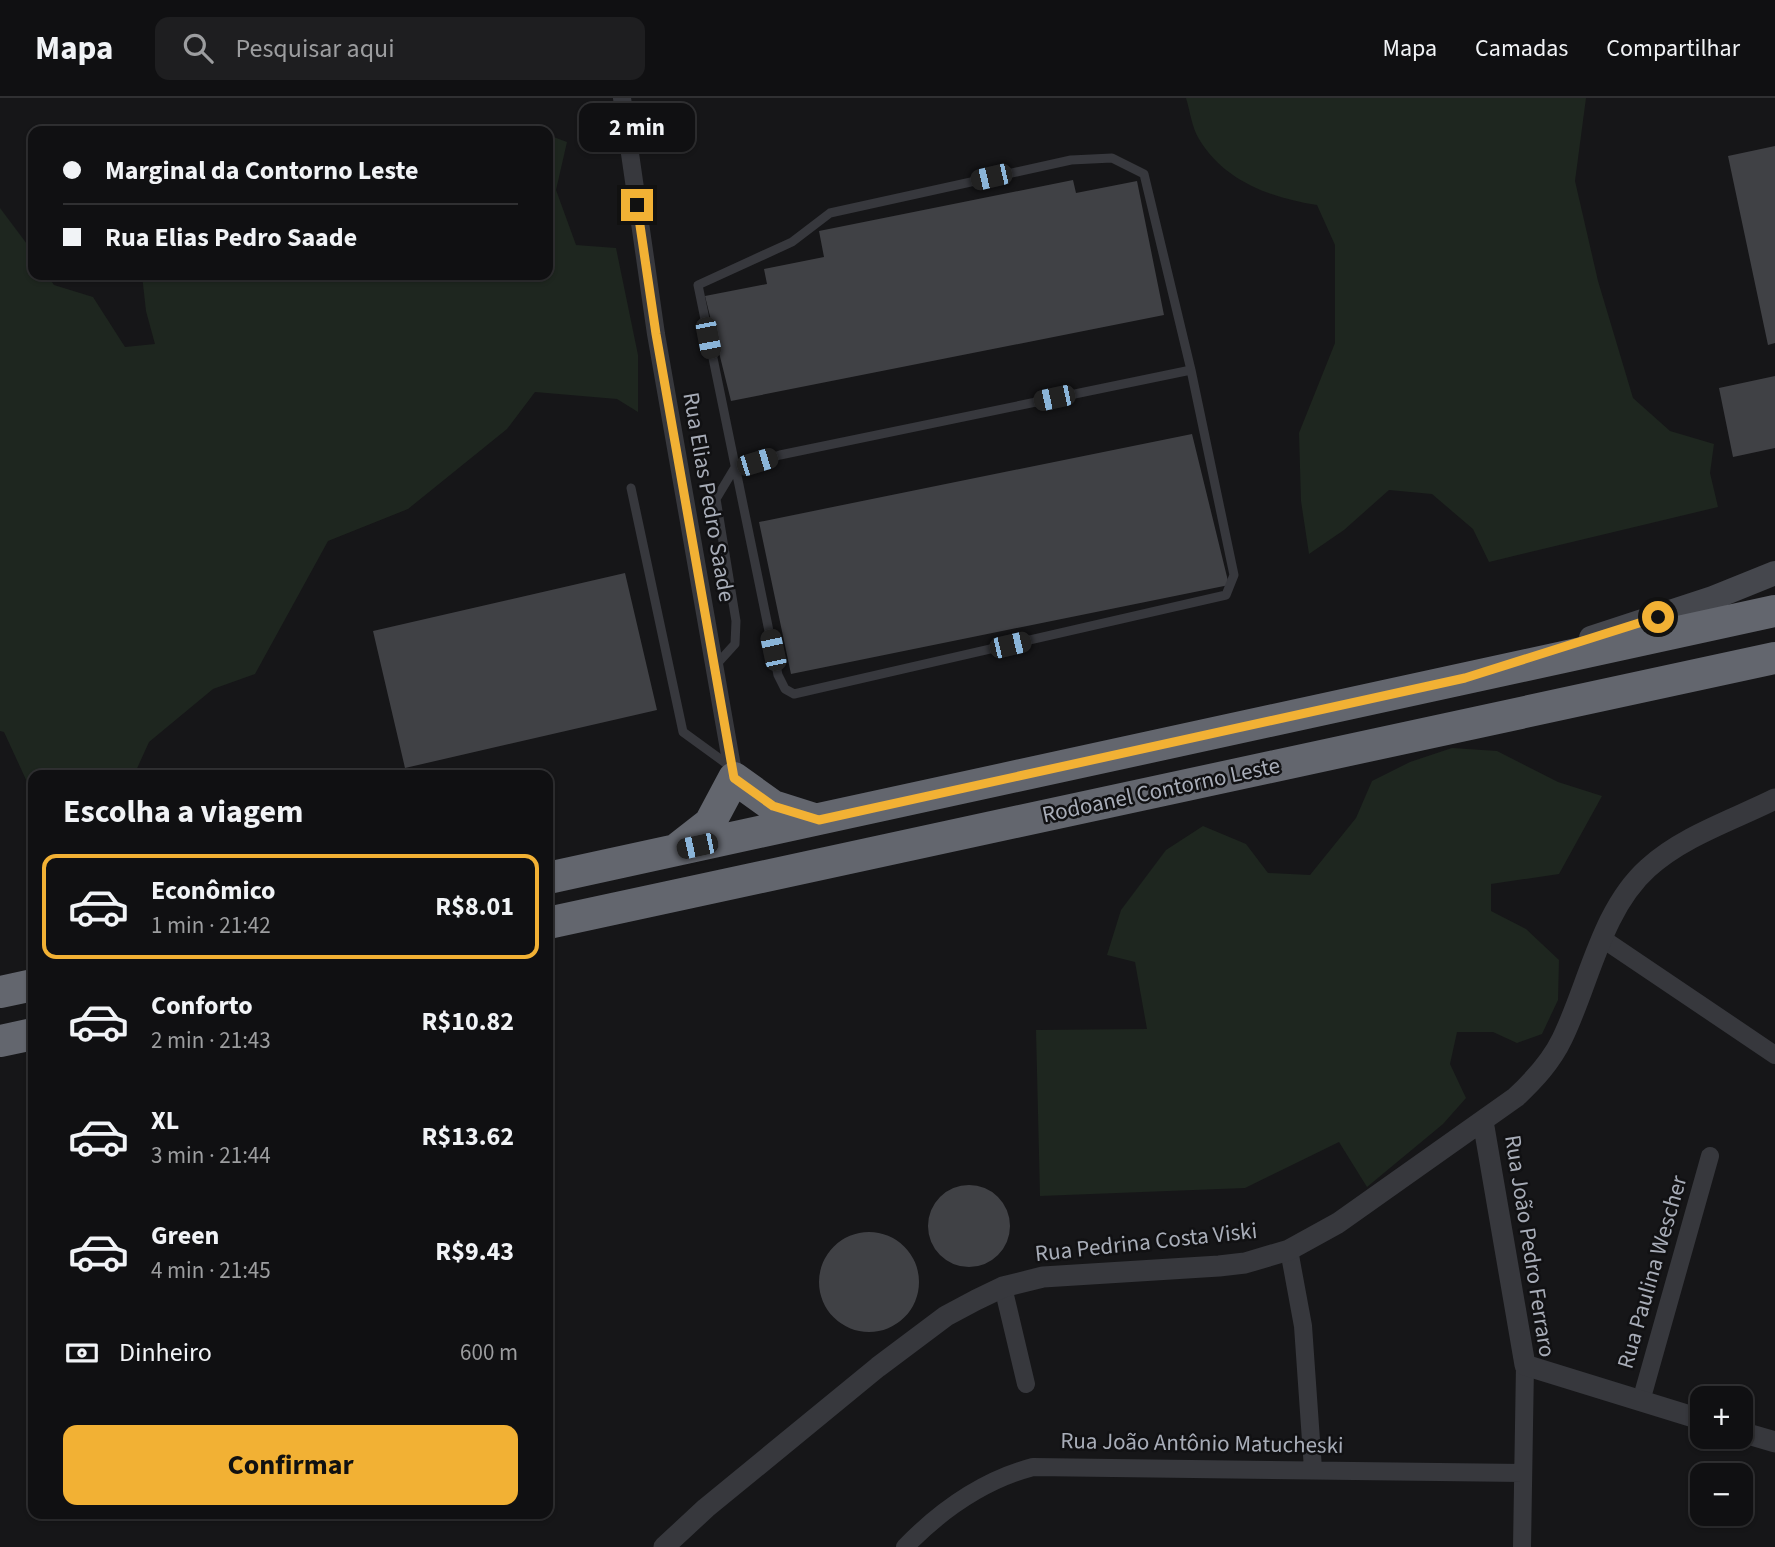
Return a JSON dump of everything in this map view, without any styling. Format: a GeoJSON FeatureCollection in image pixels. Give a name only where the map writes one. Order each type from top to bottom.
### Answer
{"type":"FeatureCollection","features":[{"type":"Feature","properties":{"kind":"highway","name":"Rodoanel Contorno Leste"},"geometry":{"type":"LineString","coordinates":[[553,876],[1775,611]]}},
{"type":"Feature","properties":{"kind":"highway","name":"Rodoanel Contorno Leste"},"geometry":{"type":"LineString","coordinates":[[553,922],[1775,658]]}},
{"type":"Feature","properties":{"kind":"highway"},"geometry":{"type":"LineString","coordinates":[[673,851],[710,823],[733,773],[773,806],[819,820]]}},
{"type":"Feature","properties":{"kind":"highway"},"geometry":{"type":"LineString","coordinates":[[0,992],[28,986]]}},
{"type":"Feature","properties":{"kind":"highway"},"geometry":{"type":"LineString","coordinates":[[0,1041],[28,1035]]}},
{"type":"Feature","properties":{"kind":"main road"},"geometry":{"type":"LineString","coordinates":[[1465,678],[1677,610],[1775,573]]}},
{"type":"Feature","properties":{"kind":"street","name":"Rua Elias Pedro Saade"},"geometry":{"type":"LineString","coordinates":[[622,98],[656,334],[733,773]]}},
{"type":"Feature","properties":{"kind":"street","name":"Rua Pedrina Costa Viski"},"geometry":{"type":"LineString","coordinates":[[664,1547],[706,1508],[886,1360],[946,1316],[1003,1287],[1043,1277],[1245,1263],[1289,1250],[1338,1223],[1516,1097],[1549,1061],[1570,1021],[1603,939],[1620,905],[1646,869],[1685,842],[1775,799]]}},
{"type":"Feature","properties":{"kind":"street"},"geometry":{"type":"LineString","coordinates":[[1603,939],[1775,1055]]}},
{"type":"Feature","properties":{"kind":"street","name":"Rua João Pedro Ferraro"},"geometry":{"type":"LineString","coordinates":[[1483,1121],[1525,1365],[1522,1547]]}},
{"type":"Feature","properties":{"kind":"street","name":"Rua Paulina Wescher"},"geometry":{"type":"LineString","coordinates":[[1641,1401],[1710,1156]]}},
{"type":"Feature","properties":{"kind":"street"},"geometry":{"type":"LineString","coordinates":[[1289,1250],[1303,1326],[1313,1469]]}},
{"type":"Feature","properties":{"kind":"street"},"geometry":{"type":"LineString","coordinates":[[1003,1287],[1026,1384]]}},
{"type":"Feature","properties":{"kind":"street"},"geometry":{"type":"LineString","coordinates":[[1525,1365],[1690,1416]]}},
{"type":"Feature","properties":{"kind":"street"},"geometry":{"type":"LineString","coordinates":[[1753,1436],[1775,1442]]}},
{"type":"Feature","properties":{"kind":"street","name":"Rua João Antônio Matucheski"},"geometry":{"type":"LineString","coordinates":[[905,1547],[955,1505],[988,1484],[1033,1466],[1523,1473]]}},
{"type":"Feature","properties":{"kind":"lane"},"geometry":{"type":"LineString","coordinates":[[1112,158],[1144,174],[1191,370],[1234,575],[1226,595],[794,694],[785,689],[778,675],[734,469],[698,285],[792,242],[830,213],[1071,160],[1112,158]]}},
{"type":"Feature","properties":{"kind":"lane"},"geometry":{"type":"LineString","coordinates":[[713,667],[735,644],[736,621],[716,499],[734,469],[780,455],[1191,370]]}},
{"type":"Feature","properties":{"kind":"lane"},"geometry":{"type":"LineString","coordinates":[[631,488],[683,732],[733,773]]}},
{"type":"Feature","properties":{"kind":"shaded area"},"geometry":{"type":"Polygon","coordinates":[[[1186,98],[1586,98],[1575,181],[1598,281],[1633,398],[1670,431],[1714,444],[1710,473],[1718,507],[1489,562],[1473,529],[1432,494],[1389,490],[1344,530],[1309,554],[1301,501],[1299,433],[1335,343],[1335,245],[1317,205],[1283,198],[1250,185],[1209,154],[1197,135],[1186,98]]]}},
{"type":"Feature","properties":{"kind":"shaded area"},"geometry":{"type":"Polygon","coordinates":[[[553,137],[567,142],[556,190],[576,245],[616,248],[638,355],[638,412],[617,399],[535,392],[507,429],[408,509],[328,541],[255,674],[213,689],[149,742],[136,770],[28,770],[28,784],[4,732],[0,731],[0,208],[28,245],[28,280],[50,280],[54,285],[93,297],[125,347],[155,344],[146,311],[143,280],[553,280],[553,137]]]}},
{"type":"Feature","properties":{"kind":"shaded area"},"geometry":{"type":"Polygon","coordinates":[[[1452,748],[1497,751],[1558,782],[1602,796],[1559,874],[1491,884],[1491,911],[1526,929],[1559,960],[1558,1000],[1542,1034],[1517,1043],[1493,1032],[1457,1032],[1450,1064],[1466,1098],[1443,1124],[1367,1187],[1339,1142],[1245,1188],[1040,1196],[1036,1030],[1147,1029],[1135,962],[1107,955],[1121,910],[1166,850],[1203,826],[1246,844],[1268,873],[1310,875],[1356,818],[1372,781],[1410,762],[1452,748]]]}},
{"type":"Feature","properties":{"kind":"building"},"geometry":{"type":"Polygon","coordinates":[[[1775,146],[1775,343],[1768,345],[1728,156],[1775,146]]]}},
{"type":"Feature","properties":{"kind":"building"},"geometry":{"type":"Polygon","coordinates":[[[1073,180],[1076,193],[1137,181],[1164,315],[731,401],[705,296],[767,284],[764,269],[824,257],[819,231],[1073,180]]]}},
{"type":"Feature","properties":{"kind":"building"},"geometry":{"type":"Polygon","coordinates":[[[1775,376],[1775,448],[1733,457],[1719,388],[1775,376]]]}},
{"type":"Feature","properties":{"kind":"building"},"geometry":{"type":"Polygon","coordinates":[[[1192,434],[1229,585],[791,674],[759,522],[1192,434]]]}},
{"type":"Feature","properties":{"kind":"building"},"geometry":{"type":"Polygon","coordinates":[[[625,573],[657,710],[405,768],[373,631],[625,573]]]}},
{"type":"Feature","properties":{"kind":"building"},"geometry":{"type":"Polygon","coordinates":[[[969,1185],[985,1188],[998,1197],[1007,1210],[1010,1226],[1007,1242],[998,1255],[985,1264],[969,1267],[953,1264],[940,1255],[931,1242],[928,1226],[931,1210],[940,1197],[953,1188],[969,1185]]]}},
{"type":"Feature","properties":{"kind":"building"},"geometry":{"type":"Polygon","coordinates":[[[869,1232],[888,1236],[904,1247],[915,1263],[919,1282],[915,1301],[904,1317],[888,1328],[869,1332],[850,1328],[834,1317],[823,1301],[819,1282],[823,1263],[834,1247],[850,1236],[869,1232]]]}},
{"type":"Feature","properties":{"kind":"route"},"geometry":{"type":"LineString","coordinates":[[637,205],[656,334],[734,778],[752,794],[773,806],[819,820],[1465,678],[1658,617]]}}]}
